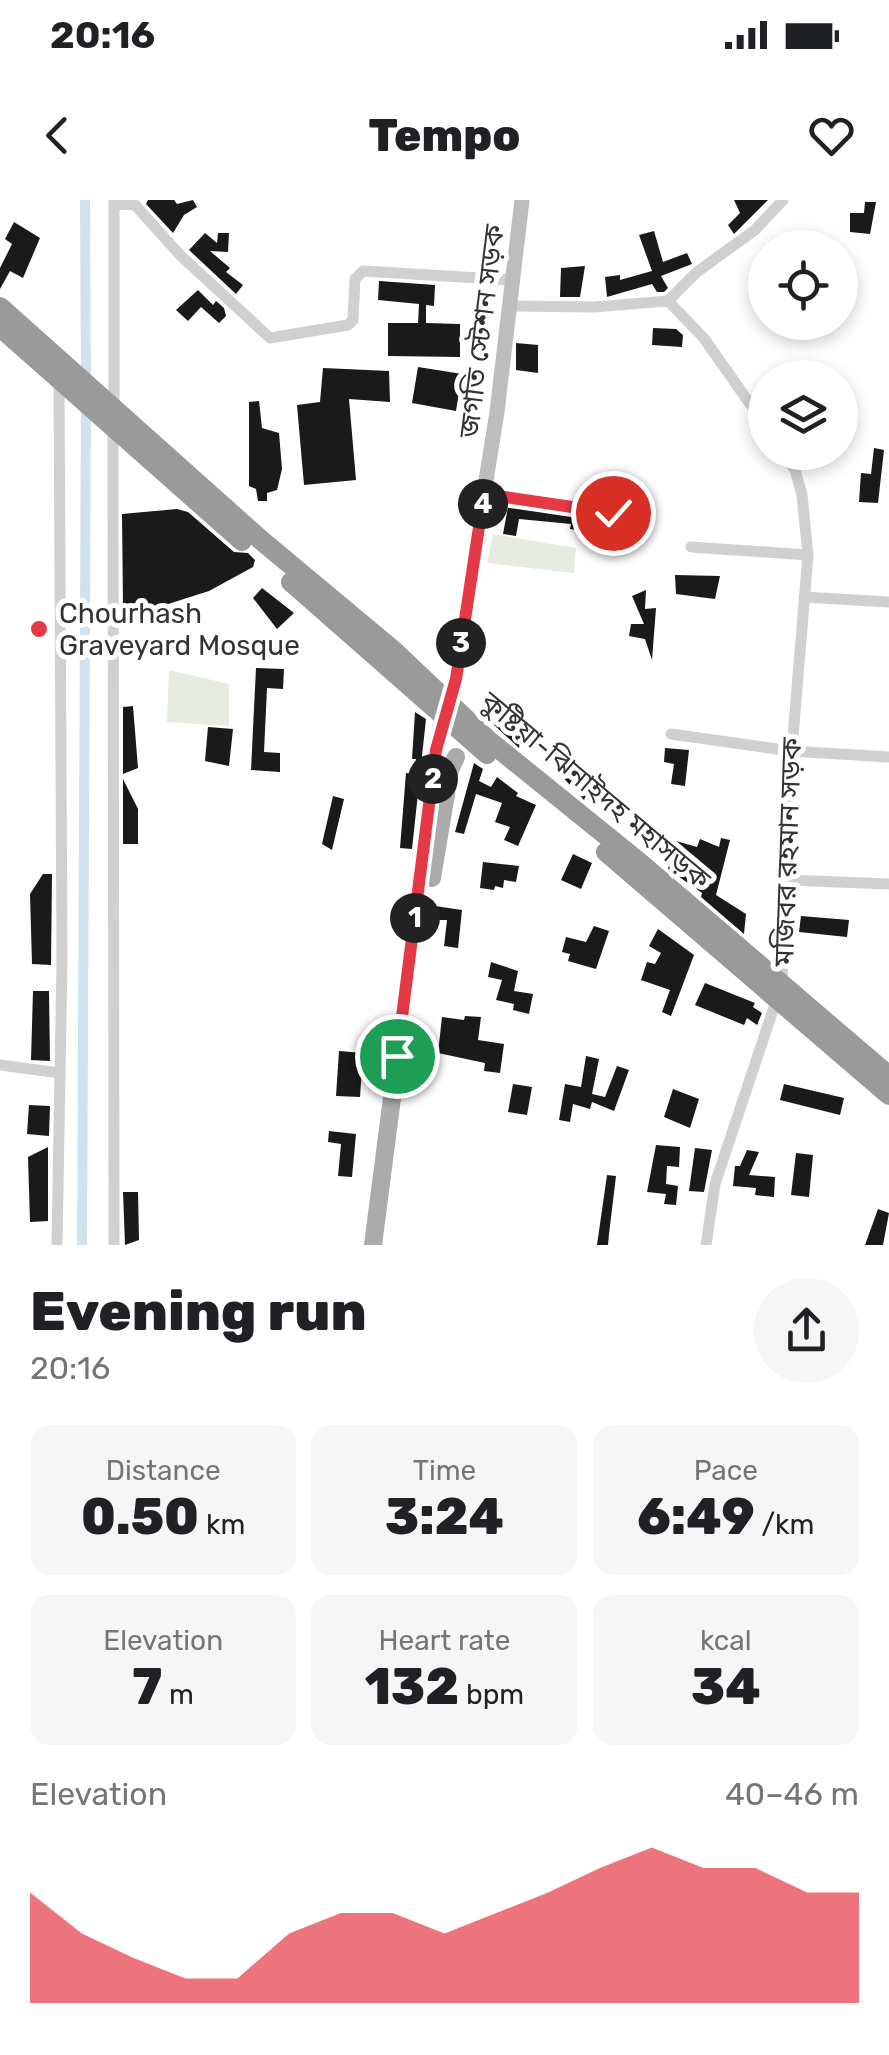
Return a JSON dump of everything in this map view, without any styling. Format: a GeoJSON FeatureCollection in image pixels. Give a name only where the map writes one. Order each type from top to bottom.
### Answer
{"type":"FeatureCollection","features":[{"type":"Feature","properties":{"kind":"highway","name":"কুষ্টিয়া-ঝিনাইদহ মহাসড়ক"},"geometry":{"type":"LineString","coordinates":[[0,306],[61,373]]}},
{"type":"Feature","properties":{"kind":"highway","name":"কুষ্টিয়া-ঝিনাইদহ মহাসড়ক"},"geometry":{"type":"LineString","coordinates":[[0,327],[61,373],[482,742],[779,990],[889,1076]]}},
{"type":"Feature","properties":{"kind":"highway","name":"কুষ্টিয়া-ঝিনাইদহ মহাসড়ক"},"geometry":{"type":"LineString","coordinates":[[779,990],[889,1095]]}},
{"type":"Feature","properties":{"kind":"main road"},"geometry":{"type":"LineString","coordinates":[[373,1245],[385,1191],[403,1057],[436,750],[447,711]]}},
{"type":"Feature","properties":{"kind":"main road"},"geometry":{"type":"LineString","coordinates":[[403,1057],[450,770],[456,757],[482,742]]}},
{"type":"Feature","properties":{"kind":"main road"},"geometry":{"type":"LineString","coordinates":[[436,750],[456,757]]}},
{"type":"Feature","properties":{"kind":"main road"},"geometry":{"type":"LineString","coordinates":[[384,1245],[385,1191]]}},
{"type":"Feature","properties":{"kind":"street","name":"জগতি স্টেশন সড়ক"},"geometry":{"type":"LineString","coordinates":[[447,711],[512,306],[522,200]]}},
{"type":"Feature","properties":{"kind":"street"},"geometry":{"type":"LineString","coordinates":[[512,306],[594,308],[668,301],[697,272],[755,230],[783,200]]}},
{"type":"Feature","properties":{"kind":"street"},"geometry":{"type":"LineString","coordinates":[[114,1245],[110,417],[114,202],[135,206],[181,256],[270,338],[348,325],[352,320],[354,280],[364,272],[512,280]]}},
{"type":"Feature","properties":{"kind":"street"},"geometry":{"type":"LineString","coordinates":[[668,301],[703,337],[748,401]]}},
{"type":"Feature","properties":{"kind":"street"},"geometry":{"type":"LineString","coordinates":[[57,1245],[61,373]]}},
{"type":"Feature","properties":{"kind":"street","name":"মজিবর রহমান সড়ক"},"geometry":{"type":"LineString","coordinates":[[706,1245],[715,1184],[779,990],[791,751],[808,554],[802,494],[795,470]]}},
{"type":"Feature","properties":{"kind":"street"},"geometry":{"type":"LineString","coordinates":[[484,494],[613,513]]}},
{"type":"Feature","properties":{"kind":"street"},"geometry":{"type":"LineString","coordinates":[[691,548],[808,554]]}},
{"type":"Feature","properties":{"kind":"street"},"geometry":{"type":"LineString","coordinates":[[804,597],[889,602]]}},
{"type":"Feature","properties":{"kind":"street"},"geometry":{"type":"LineString","coordinates":[[671,734],[791,751],[888,757]]}},
{"type":"Feature","properties":{"kind":"street"},"geometry":{"type":"LineString","coordinates":[[787,880],[889,884]]}},
{"type":"Feature","properties":{"kind":"street"},"geometry":{"type":"LineString","coordinates":[[0,1066],[60,1072]]}},
{"type":"Feature","properties":{"kind":"shaded area"},"geometry":{"type":"Polygon","coordinates":[[[493,534],[576,548],[574,573],[487,563],[493,534]]]}},
{"type":"Feature","properties":{"kind":"shaded area"},"geometry":{"type":"Polygon","coordinates":[[[169,670],[229,684],[229,726],[167,722],[169,670]]]}},
{"type":"Feature","properties":{"kind":"building"},"geometry":{"type":"Polygon","coordinates":[[[148,200],[174,200],[177,204],[193,200],[197,207],[184,215],[173,233],[146,204],[148,200]]]}},
{"type":"Feature","properties":{"kind":"building"},"geometry":{"type":"Polygon","coordinates":[[[734,200],[768,200],[734,234],[728,225],[740,213],[734,200]]]}},
{"type":"Feature","properties":{"kind":"building"},"geometry":{"type":"Polygon","coordinates":[[[865,202],[876,202],[870,234],[850,230],[850,213],[864,213],[865,202]]]}},
{"type":"Feature","properties":{"kind":"building"},"geometry":{"type":"Polygon","coordinates":[[[14,222],[40,238],[23,278],[10,271],[0,289],[0,268],[12,244],[5,239],[14,222]]]}},
{"type":"Feature","properties":{"kind":"building"},"geometry":{"type":"Polygon","coordinates":[[[654,231],[663,262],[687,253],[692,264],[661,276],[668,288],[664,292],[657,292],[652,284],[607,297],[605,277],[620,275],[620,280],[652,271],[639,235],[654,231]]]}},
{"type":"Feature","properties":{"kind":"building"},"geometry":{"type":"Polygon","coordinates":[[[205,233],[217,243],[218,233],[229,233],[228,252],[210,251],[230,268],[226,272],[243,285],[236,294],[189,250],[205,233]]]}},
{"type":"Feature","properties":{"kind":"building"},"geometry":{"type":"Polygon","coordinates":[[[585,266],[580,297],[560,297],[561,268],[585,266]]]}},
{"type":"Feature","properties":{"kind":"building"},"geometry":{"type":"Polygon","coordinates":[[[379,281],[435,285],[434,306],[426,305],[426,323],[460,324],[460,357],[388,356],[388,323],[418,323],[419,304],[378,300],[379,281]]]}},
{"type":"Feature","properties":{"kind":"building"},"geometry":{"type":"Polygon","coordinates":[[[198,290],[213,305],[216,301],[224,308],[226,316],[219,323],[201,307],[188,321],[176,310],[198,290]]]}},
{"type":"Feature","properties":{"kind":"building"},"geometry":{"type":"Polygon","coordinates":[[[653,328],[676,329],[683,335],[682,347],[652,345],[653,328]]]}},
{"type":"Feature","properties":{"kind":"building"},"geometry":{"type":"Polygon","coordinates":[[[516,343],[538,345],[538,373],[516,370],[516,343]]]}},
{"type":"Feature","properties":{"kind":"building"},"geometry":{"type":"Polygon","coordinates":[[[418,367],[462,374],[456,411],[412,403],[418,367]]]}},
{"type":"Feature","properties":{"kind":"building"},"geometry":{"type":"Polygon","coordinates":[[[323,368],[389,371],[390,402],[349,399],[356,480],[304,485],[297,405],[320,402],[323,368]]]}},
{"type":"Feature","properties":{"kind":"building"},"geometry":{"type":"Polygon","coordinates":[[[259,401],[262,428],[279,433],[282,469],[277,490],[267,493],[267,501],[258,501],[256,489],[249,486],[249,402],[259,401]]]}},
{"type":"Feature","properties":{"kind":"building"},"geometry":{"type":"Polygon","coordinates":[[[874,448],[884,450],[878,503],[859,502],[861,473],[871,474],[874,448]]]}},
{"type":"Feature","properties":{"kind":"building"},"geometry":{"type":"Polygon","coordinates":[[[508,507],[583,518],[582,531],[570,529],[571,524],[519,519],[516,536],[503,534],[508,507]]]}},
{"type":"Feature","properties":{"kind":"building"},"geometry":{"type":"Polygon","coordinates":[[[177,509],[188,512],[234,552],[248,553],[255,560],[253,567],[209,591],[143,612],[123,607],[122,514],[177,509]]]}},
{"type":"Feature","properties":{"kind":"building"},"geometry":{"type":"Polygon","coordinates":[[[675,575],[720,576],[715,599],[676,594],[675,575]]]}},
{"type":"Feature","properties":{"kind":"building"},"geometry":{"type":"Polygon","coordinates":[[[262,588],[294,613],[277,629],[253,598],[262,588]]]}},
{"type":"Feature","properties":{"kind":"building"},"geometry":{"type":"Polygon","coordinates":[[[646,590],[645,609],[656,608],[652,660],[645,639],[629,636],[631,624],[644,624],[632,596],[646,590]]]}},
{"type":"Feature","properties":{"kind":"building"},"geometry":{"type":"Polygon","coordinates":[[[256,668],[284,669],[283,689],[267,688],[264,752],[280,753],[280,772],[251,770],[256,668]]]}},
{"type":"Feature","properties":{"kind":"building"},"geometry":{"type":"Polygon","coordinates":[[[133,706],[138,768],[123,774],[123,707],[133,706]]]}},
{"type":"Feature","properties":{"kind":"building"},"geometry":{"type":"Polygon","coordinates":[[[485,706],[526,710],[519,748],[481,713],[485,706]]]}},
{"type":"Feature","properties":{"kind":"building"},"geometry":{"type":"Polygon","coordinates":[[[415,712],[426,719],[412,849],[400,848],[406,773],[414,774],[416,759],[412,759],[415,712]]]}},
{"type":"Feature","properties":{"kind":"building"},"geometry":{"type":"Polygon","coordinates":[[[208,727],[233,729],[229,766],[205,761],[208,727]]]}},
{"type":"Feature","properties":{"kind":"building"},"geometry":{"type":"Polygon","coordinates":[[[665,748],[689,750],[685,786],[671,784],[674,764],[664,762],[665,748]]]}},
{"type":"Feature","properties":{"kind":"building"},"geometry":{"type":"Polygon","coordinates":[[[558,755],[596,772],[584,800],[556,770],[558,755]]]}},
{"type":"Feature","properties":{"kind":"building"},"geometry":{"type":"Polygon","coordinates":[[[474,763],[483,769],[479,781],[491,787],[497,777],[518,793],[516,796],[536,805],[518,846],[504,840],[510,827],[495,822],[502,803],[476,794],[464,834],[455,832],[474,763]]]}},
{"type":"Feature","properties":{"kind":"building"},"geometry":{"type":"Polygon","coordinates":[[[123,779],[138,809],[138,844],[123,844],[123,779]]]}},
{"type":"Feature","properties":{"kind":"building"},"geometry":{"type":"Polygon","coordinates":[[[333,796],[344,799],[332,850],[322,844],[333,796]]]}},
{"type":"Feature","properties":{"kind":"building"},"geometry":{"type":"Polygon","coordinates":[[[721,838],[730,840],[716,895],[746,914],[744,934],[701,897],[702,893],[668,869],[676,841],[697,847],[700,839],[719,847],[721,838]]]}},
{"type":"Feature","properties":{"kind":"building"},"geometry":{"type":"Polygon","coordinates":[[[573,854],[592,863],[581,889],[561,880],[573,854]]]}},
{"type":"Feature","properties":{"kind":"building"},"geometry":{"type":"Polygon","coordinates":[[[483,862],[519,866],[516,882],[504,880],[503,888],[495,886],[494,890],[480,888],[483,862]]]}},
{"type":"Feature","properties":{"kind":"building"},"geometry":{"type":"Polygon","coordinates":[[[43,874],[52,874],[51,965],[32,964],[30,894],[43,874]]]}},
{"type":"Feature","properties":{"kind":"building"},"geometry":{"type":"Polygon","coordinates":[[[435,906],[462,910],[458,948],[444,946],[447,920],[431,920],[435,906]]]}},
{"type":"Feature","properties":{"kind":"building"},"geometry":{"type":"Polygon","coordinates":[[[801,916],[849,920],[847,937],[799,932],[801,916]]]}},
{"type":"Feature","properties":{"kind":"building"},"geometry":{"type":"Polygon","coordinates":[[[594,926],[609,931],[596,969],[568,961],[570,954],[562,952],[566,937],[586,942],[594,926]]]}},
{"type":"Feature","properties":{"kind":"building"},"geometry":{"type":"Polygon","coordinates":[[[658,929],[694,955],[671,1016],[662,1012],[670,990],[641,980],[647,962],[655,964],[661,953],[649,946],[658,929]]]}},
{"type":"Feature","properties":{"kind":"building"},"geometry":{"type":"Polygon","coordinates":[[[491,962],[518,971],[514,991],[533,994],[529,1014],[513,1010],[514,1004],[496,1000],[502,980],[488,977],[491,962]]]}},
{"type":"Feature","properties":{"kind":"building"},"geometry":{"type":"Polygon","coordinates":[[[705,983],[755,1003],[753,1007],[762,1013],[757,1025],[747,1018],[744,1025],[695,1005],[705,983]]]}},
{"type":"Feature","properties":{"kind":"building"},"geometry":{"type":"Polygon","coordinates":[[[33,991],[49,991],[50,1061],[31,1060],[33,991]]]}},
{"type":"Feature","properties":{"kind":"building"},"geometry":{"type":"Polygon","coordinates":[[[465,1016],[481,1017],[478,1040],[504,1044],[500,1073],[484,1071],[485,1063],[438,1053],[442,1017],[464,1020],[465,1016]]]}},
{"type":"Feature","properties":{"kind":"building"},"geometry":{"type":"Polygon","coordinates":[[[339,1051],[363,1053],[360,1097],[336,1096],[339,1051]]]}},
{"type":"Feature","properties":{"kind":"building"},"geometry":{"type":"Polygon","coordinates":[[[586,1056],[599,1059],[592,1094],[605,1097],[617,1066],[629,1070],[614,1111],[592,1102],[590,1109],[573,1104],[570,1122],[559,1120],[565,1084],[581,1087],[586,1056]]]}},
{"type":"Feature","properties":{"kind":"building"},"geometry":{"type":"Polygon","coordinates":[[[513,1084],[532,1087],[527,1115],[508,1112],[513,1084]]]}},
{"type":"Feature","properties":{"kind":"building"},"geometry":{"type":"Polygon","coordinates":[[[784,1084],[844,1098],[840,1115],[780,1100],[784,1084]]]}},
{"type":"Feature","properties":{"kind":"building"},"geometry":{"type":"Polygon","coordinates":[[[673,1089],[699,1099],[690,1128],[664,1117],[673,1089]]]}},
{"type":"Feature","properties":{"kind":"building"},"geometry":{"type":"Polygon","coordinates":[[[29,1105],[50,1106],[49,1136],[27,1134],[29,1105]]]}},
{"type":"Feature","properties":{"kind":"building"},"geometry":{"type":"Polygon","coordinates":[[[329,1131],[356,1134],[352,1177],[338,1176],[341,1144],[328,1142],[329,1131]]]}},
{"type":"Feature","properties":{"kind":"building"},"geometry":{"type":"Polygon","coordinates":[[[656,1145],[680,1147],[679,1167],[667,1166],[666,1184],[678,1186],[676,1205],[664,1204],[666,1194],[647,1192],[656,1145]]]}},
{"type":"Feature","properties":{"kind":"building"},"geometry":{"type":"Polygon","coordinates":[[[48,1147],[48,1221],[30,1222],[28,1157],[48,1147]]]}},
{"type":"Feature","properties":{"kind":"building"},"geometry":{"type":"Polygon","coordinates":[[[695,1148],[712,1150],[704,1192],[689,1191],[695,1148]]]}},
{"type":"Feature","properties":{"kind":"building"},"geometry":{"type":"Polygon","coordinates":[[[747,1150],[759,1152],[749,1175],[775,1177],[774,1197],[755,1195],[756,1188],[733,1186],[735,1166],[740,1166],[747,1150]]]}},
{"type":"Feature","properties":{"kind":"building"},"geometry":{"type":"Polygon","coordinates":[[[796,1153],[813,1155],[809,1197],[791,1195],[796,1153]]]}},
{"type":"Feature","properties":{"kind":"building"},"geometry":{"type":"Polygon","coordinates":[[[607,1175],[616,1176],[608,1245],[597,1245],[607,1175]]]}},
{"type":"Feature","properties":{"kind":"building"},"geometry":{"type":"Polygon","coordinates":[[[123,1192],[138,1192],[139,1240],[125,1245],[123,1192]]]}},
{"type":"Feature","properties":{"kind":"building"},"geometry":{"type":"Polygon","coordinates":[[[878,1209],[889,1213],[883,1245],[865,1245],[878,1209]]]}},
{"type":"Feature","properties":{"kind":"waterway"},"geometry":{"type":"LineString","coordinates":[[85,200],[86,384]]}},
{"type":"Feature","properties":{"kind":"waterway"},"geometry":{"type":"LineString","coordinates":[[82,1245],[86,406]]}},
{"type":"Feature","properties":{"kind":"place","name":"Chourhash Graveyard Mosque"},"geometry":{"type":"Point","coordinates":[39,629]}},
{"type":"Feature","properties":{"kind":"route"},"geometry":{"type":"LineString","coordinates":[[397,1056],[436,750],[456,679],[484,494],[613,513]]}}]}
